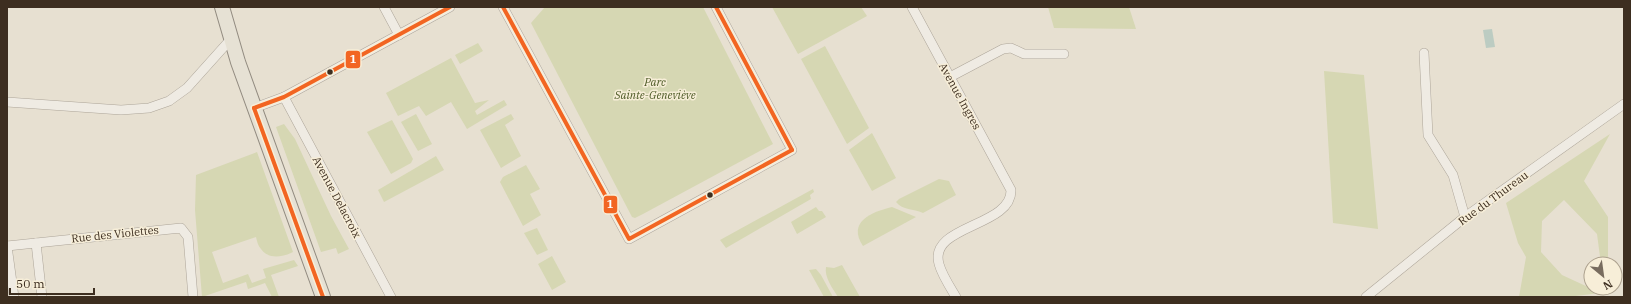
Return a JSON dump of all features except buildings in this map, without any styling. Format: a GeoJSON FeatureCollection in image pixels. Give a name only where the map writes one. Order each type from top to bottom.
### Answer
{"type":"FeatureCollection","features":[{"type":"Feature","properties":{"kind":"main road"},"geometry":{"type":"LineString","coordinates":[[222,7],[230,40],[323,297]]}},
{"type":"Feature","properties":{"kind":"street"},"geometry":{"type":"LineString","coordinates":[[384,7],[399,35]]}},
{"type":"Feature","properties":{"kind":"street"},"geometry":{"type":"LineString","coordinates":[[254,108],[284,97],[450,7]]}},
{"type":"Feature","properties":{"kind":"street"},"geometry":{"type":"LineString","coordinates":[[503,7],[629,239],[792,150],[716,7]]}},
{"type":"Feature","properties":{"kind":"street","name":"Avenue Ingres"},"geometry":{"type":"LineString","coordinates":[[912,7],[1009,184],[1011,196],[1006,206],[950,237],[940,249],[939,264],[956,297]]}},
{"type":"Feature","properties":{"kind":"street"},"geometry":{"type":"LineString","coordinates":[[7,102],[121,110],[149,108],[169,101],[187,88],[230,40]]}},
{"type":"Feature","properties":{"kind":"street"},"geometry":{"type":"LineString","coordinates":[[950,77],[1003,49],[1011,48],[1024,54],[1064,54]]}},
{"type":"Feature","properties":{"kind":"street"},"geometry":{"type":"LineString","coordinates":[[1424,53],[1428,135],[1452,175],[1465,218]]}},
{"type":"Feature","properties":{"kind":"street","name":"Avenue Delacroix"},"geometry":{"type":"LineString","coordinates":[[284,97],[391,297]]}},
{"type":"Feature","properties":{"kind":"street","name":"Rue du Thureau"},"geometry":{"type":"LineString","coordinates":[[1366,297],[1465,218],[1624,104]]}},
{"type":"Feature","properties":{"kind":"street","name":"Rue des Violettes"},"geometry":{"type":"LineString","coordinates":[[7,246],[177,227],[186,233],[191,267],[193,297]]}},
{"type":"Feature","properties":{"kind":"street"},"geometry":{"type":"LineString","coordinates":[[36,243],[42,297]]}},
{"type":"Feature","properties":{"kind":"street"},"geometry":{"type":"LineString","coordinates":[[7,246],[14,297]]}},
{"type":"Feature","properties":{"kind":"green space","name":"Parc Sainte-Geneviève"},"geometry":{"type":"Polygon","coordinates":[[[545,7],[703,7],[773,144],[643,214],[635,218],[632,217],[531,23],[545,7]]]}},
{"type":"Feature","properties":{"kind":"green space"},"geometry":{"type":"Polygon","coordinates":[[[772,7],[861,7],[867,16],[798,54],[772,7]]]}},
{"type":"Feature","properties":{"kind":"green space"},"geometry":{"type":"Polygon","coordinates":[[[1048,7],[1129,7],[1136,29],[1054,28],[1048,7]]]}},
{"type":"Feature","properties":{"kind":"green space"},"geometry":{"type":"Polygon","coordinates":[[[478,43],[483,51],[460,64],[455,55],[478,43]]]}},
{"type":"Feature","properties":{"kind":"green space"},"geometry":{"type":"Polygon","coordinates":[[[825,46],[869,128],[847,144],[801,59],[825,46]]]}},
{"type":"Feature","properties":{"kind":"green space"},"geometry":{"type":"Polygon","coordinates":[[[451,58],[475,103],[489,100],[475,111],[477,115],[504,100],[507,105],[467,129],[451,102],[426,116],[419,106],[398,116],[386,93],[451,58]]]}},
{"type":"Feature","properties":{"kind":"green space"},"geometry":{"type":"Polygon","coordinates":[[[1324,71],[1364,75],[1378,229],[1333,223],[1324,71]]]}},
{"type":"Feature","properties":{"kind":"green space"},"geometry":{"type":"Polygon","coordinates":[[[416,114],[432,144],[418,151],[401,122],[416,114]]]}},
{"type":"Feature","properties":{"kind":"green space"},"geometry":{"type":"Polygon","coordinates":[[[511,114],[514,119],[505,125],[521,156],[501,168],[480,130],[511,114]]]}},
{"type":"Feature","properties":{"kind":"green space"},"geometry":{"type":"Polygon","coordinates":[[[392,120],[413,159],[411,163],[391,174],[367,132],[392,120]]]}},
{"type":"Feature","properties":{"kind":"green space"},"geometry":{"type":"Polygon","coordinates":[[[284,124],[295,139],[331,216],[349,249],[338,254],[336,248],[321,252],[276,127],[284,124]]]}},
{"type":"Feature","properties":{"kind":"green space"},"geometry":{"type":"Polygon","coordinates":[[[872,133],[896,178],[872,191],[849,150],[872,133]]]}},
{"type":"Feature","properties":{"kind":"green space"},"geometry":{"type":"Polygon","coordinates":[[[1610,134],[1584,181],[1608,217],[1608,256],[1600,256],[1597,234],[1564,200],[1542,221],[1541,252],[1562,275],[1583,285],[1583,295],[1567,297],[1519,297],[1526,257],[1518,243],[1506,203],[1610,134]]]}},
{"type":"Feature","properties":{"kind":"green space"},"geometry":{"type":"Polygon","coordinates":[[[257,152],[293,252],[281,256],[268,255],[260,248],[256,237],[212,252],[223,283],[248,274],[252,283],[266,278],[263,269],[294,260],[298,266],[271,275],[279,297],[272,297],[265,283],[248,289],[246,282],[202,297],[195,210],[196,175],[257,152]]]}},
{"type":"Feature","properties":{"kind":"green space"},"geometry":{"type":"Polygon","coordinates":[[[436,156],[444,170],[384,202],[378,190],[436,156]]]}},
{"type":"Feature","properties":{"kind":"green space"},"geometry":{"type":"Polygon","coordinates":[[[526,165],[540,189],[530,194],[541,215],[523,226],[500,182],[503,177],[526,165]]]}},
{"type":"Feature","properties":{"kind":"green space"},"geometry":{"type":"Polygon","coordinates":[[[939,179],[949,181],[956,195],[923,213],[902,207],[896,202],[899,199],[939,179]]]}},
{"type":"Feature","properties":{"kind":"green space"},"geometry":{"type":"Polygon","coordinates":[[[813,189],[814,192],[810,195],[811,199],[726,248],[720,240],[813,189]]]}},
{"type":"Feature","properties":{"kind":"green space"},"geometry":{"type":"Polygon","coordinates":[[[816,207],[819,211],[822,211],[826,217],[797,234],[791,222],[816,207]]]}},
{"type":"Feature","properties":{"kind":"green space"},"geometry":{"type":"Polygon","coordinates":[[[892,207],[916,217],[863,246],[859,238],[858,230],[860,224],[869,215],[892,207]]]}},
{"type":"Feature","properties":{"kind":"green space"},"geometry":{"type":"Polygon","coordinates":[[[537,228],[548,250],[537,255],[524,233],[537,228]]]}},
{"type":"Feature","properties":{"kind":"green space"},"geometry":{"type":"Polygon","coordinates":[[[552,256],[566,282],[552,290],[538,264],[552,256]]]}},
{"type":"Feature","properties":{"kind":"green space"},"geometry":{"type":"Polygon","coordinates":[[[842,265],[860,297],[838,297],[831,287],[826,275],[826,267],[834,268],[842,265]]]}},
{"type":"Feature","properties":{"kind":"green space"},"geometry":{"type":"Polygon","coordinates":[[[816,269],[833,297],[824,297],[809,270],[816,269]]]}},
{"type":"Feature","properties":{"kind":"shaded area"},"geometry":{"type":"Polygon","coordinates":[[[1492,29],[1495,47],[1486,48],[1483,30],[1492,29]]]}},
{"type":"Feature","properties":{"kind":"transit line","name":"1"},"geometry":{"type":"LineString","coordinates":[[254,108],[284,97],[450,7]]}},
{"type":"Feature","properties":{"kind":"transit line","name":"1"},"geometry":{"type":"LineString","coordinates":[[503,7],[629,239],[792,150]]}},
{"type":"Feature","properties":{"kind":"transit line","name":"1"},"geometry":{"type":"LineString","coordinates":[[716,7],[792,150]]}},
{"type":"Feature","properties":{"kind":"transit line","name":"1"},"geometry":{"type":"LineString","coordinates":[[254,108],[323,297]]}}]}
